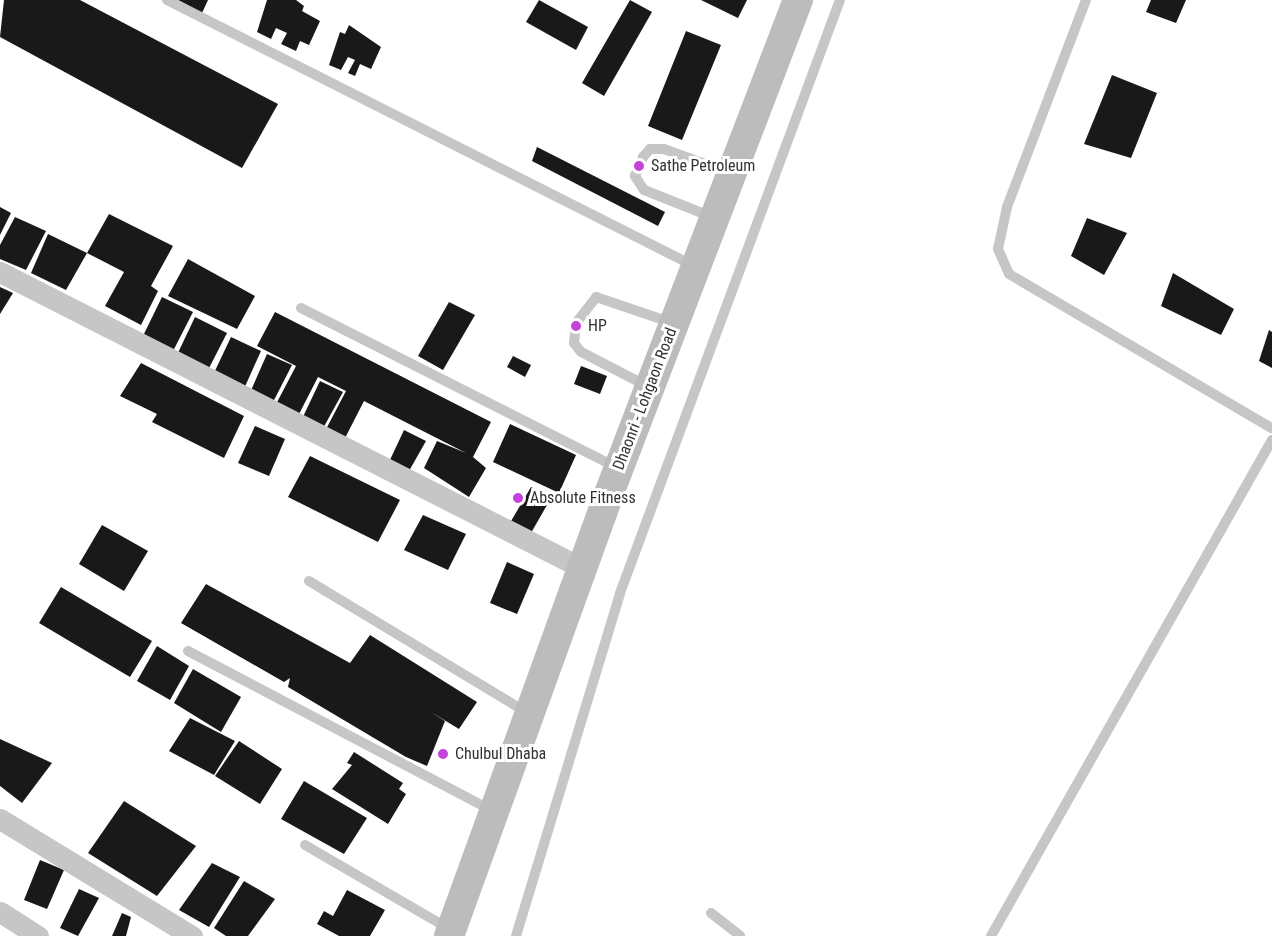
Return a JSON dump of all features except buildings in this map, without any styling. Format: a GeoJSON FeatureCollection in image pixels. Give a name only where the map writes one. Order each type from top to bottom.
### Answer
{"type":"FeatureCollection","features":[{"type":"Feature","properties":{"kind":"main road","name":"Dhaonri - Lohgaon Road"},"geometry":{"type":"LineString","coordinates":[[450,933],[618,469],[798,0]]}},
{"type":"Feature","properties":{"kind":"street"},"geometry":{"type":"LineString","coordinates":[[0,272],[582,568]]}},
{"type":"Feature","properties":{"kind":"street"},"geometry":{"type":"LineString","coordinates":[[0,819],[192,936]]}},
{"type":"Feature","properties":{"kind":"street"},"geometry":{"type":"LineString","coordinates":[[0,912],[38,936]]}},
{"type":"Feature","properties":{"kind":"lane"},"geometry":{"type":"LineString","coordinates":[[167,0],[696,268]]}},
{"type":"Feature","properties":{"kind":"lane"},"geometry":{"type":"LineString","coordinates":[[516,936],[620,593],[840,0]]}},
{"type":"Feature","properties":{"kind":"lane"},"geometry":{"type":"LineString","coordinates":[[1086,0],[1007,207],[998,249],[1005,266],[1026,289],[1272,429]]}},
{"type":"Feature","properties":{"kind":"lane"},"geometry":{"type":"LineString","coordinates":[[715,219],[650,194],[635,176],[647,151],[656,148],[732,173]]}},
{"type":"Feature","properties":{"kind":"lane"},"geometry":{"type":"LineString","coordinates":[[650,387],[580,352],[574,343],[576,323],[596,297],[675,323]]}},
{"type":"Feature","properties":{"kind":"lane"},"geometry":{"type":"LineString","coordinates":[[301,308],[618,469]]}},
{"type":"Feature","properties":{"kind":"lane"},"geometry":{"type":"LineString","coordinates":[[992,936],[1272,441]]}},
{"type":"Feature","properties":{"kind":"lane"},"geometry":{"type":"LineString","coordinates":[[309,581],[529,713]]}},
{"type":"Feature","properties":{"kind":"lane"},"geometry":{"type":"LineString","coordinates":[[188,651],[494,812]]}},
{"type":"Feature","properties":{"kind":"lane"},"geometry":{"type":"LineString","coordinates":[[305,845],[450,933]]}},
{"type":"Feature","properties":{"kind":"lane"},"geometry":{"type":"LineString","coordinates":[[711,913],[740,936]]}},
{"type":"Feature","properties":{"kind":"place","name":"Sathe Petroleum"},"geometry":{"type":"Point","coordinates":[639,166]}},
{"type":"Feature","properties":{"kind":"place","name":"HP"},"geometry":{"type":"Point","coordinates":[576,326]}},
{"type":"Feature","properties":{"kind":"place","name":"Absolute Fitness"},"geometry":{"type":"Point","coordinates":[518,498]}},
{"type":"Feature","properties":{"kind":"place","name":"Chulbul Dhaba"},"geometry":{"type":"Point","coordinates":[443,754]}}]}
